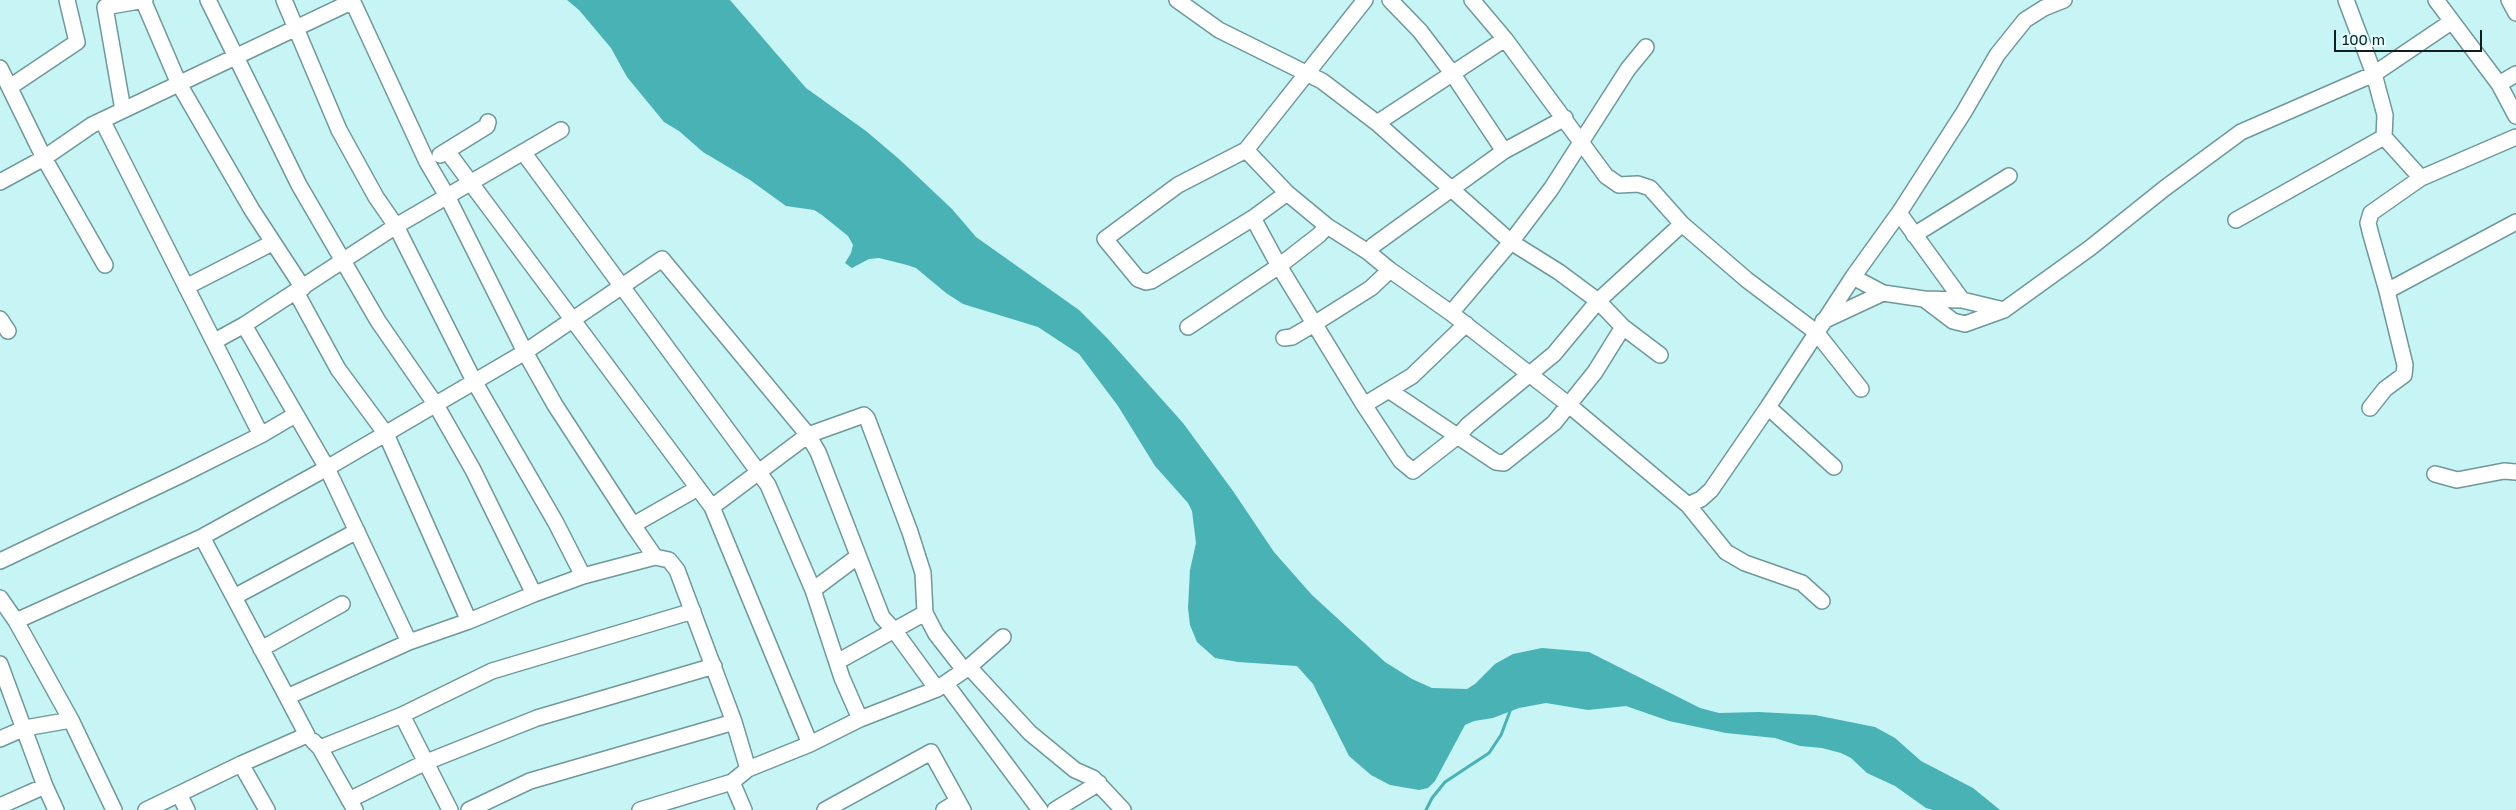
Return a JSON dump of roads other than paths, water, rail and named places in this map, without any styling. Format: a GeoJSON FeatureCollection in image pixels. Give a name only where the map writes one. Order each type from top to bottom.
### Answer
{"type":"FeatureCollection","features":[{"type":"Feature","properties":{"kind":"street"},"geometry":{"type":"LineString","coordinates":[[10,87],[77,42],[67,0]]}},
{"type":"Feature","properties":{"kind":"street"},"geometry":{"type":"LineString","coordinates":[[123,110],[105,6],[144,0],[180,84],[299,290],[338,369],[386,434],[469,621]]}},
{"type":"Feature","properties":{"kind":"street"},"geometry":{"type":"LineString","coordinates":[[208,0],[299,185],[378,321],[436,406],[472,470],[534,594]]}},
{"type":"Feature","properties":{"kind":"street"},"geometry":{"type":"LineString","coordinates":[[284,0],[339,130],[376,197],[396,226],[474,381],[556,523],[583,576]]}},
{"type":"Feature","properties":{"kind":"street"},"geometry":{"type":"LineString","coordinates":[[1177,0],[1218,30],[1322,81],[1377,123],[1511,242],[1559,272],[1598,300],[1623,327],[1660,355]]}},
{"type":"Feature","properties":{"kind":"street"},"geometry":{"type":"LineString","coordinates":[[1288,193],[1253,218],[1146,282],[1138,279],[1105,239],[1178,186],[1246,150],[1365,0]]}},
{"type":"Feature","properties":{"kind":"street"},"geometry":{"type":"LineString","coordinates":[[1390,0],[1420,31],[1452,73],[1504,152]]}},
{"type":"Feature","properties":{"kind":"street"},"geometry":{"type":"LineString","coordinates":[[1472,0],[1505,39],[1565,118],[1580,143],[1614,182],[1619,186],[1638,184],[1650,188],[1682,224],[1747,280],[1820,327],[1860,390]]}},
{"type":"Feature","properties":{"kind":"street"},"geometry":{"type":"LineString","coordinates":[[1688,505],[1701,499],[1710,490],[1768,407],[1853,277],[1899,213],[1964,112],[1997,55],[2025,20],[2044,8],[2064,0]]}},
{"type":"Feature","properties":{"kind":"street"},"geometry":{"type":"LineString","coordinates":[[2346,0],[2374,74],[2385,115],[2384,137],[2421,178]]}},
{"type":"Feature","properties":{"kind":"street"},"geometry":{"type":"LineString","coordinates":[[2436,0],[2499,84],[2516,116]]}},
{"type":"Feature","properties":{"kind":"street"},"geometry":{"type":"LineString","coordinates":[[2509,0],[2516,13]]}},
{"type":"Feature","properties":{"kind":"street"},"geometry":{"type":"LineString","coordinates":[[0,182],[44,158],[102,120],[353,1],[427,162],[447,196],[525,352],[555,405],[655,557]]}},
{"type":"Feature","properties":{"kind":"street"},"geometry":{"type":"LineString","coordinates":[[1924,299],[1953,321],[1965,324],[2004,310],[2090,248],[2165,188],[2241,132],[2374,74],[2451,22]]}},
{"type":"Feature","properties":{"kind":"street"},"geometry":{"type":"LineString","coordinates":[[1377,123],[1505,39]]}},
{"type":"Feature","properties":{"kind":"street"},"geometry":{"type":"LineString","coordinates":[[1451,313],[1511,242],[1551,189],[1628,69],[1646,47]]}},
{"type":"Feature","properties":{"kind":"street"},"geometry":{"type":"LineString","coordinates":[[0,68],[44,158],[105,265]]}},
{"type":"Feature","properties":{"kind":"street"},"geometry":{"type":"LineString","coordinates":[[2499,84],[2516,74]]}},
{"type":"Feature","properties":{"kind":"street"},"geometry":{"type":"LineString","coordinates":[[1368,252],[1374,245],[1504,152],[1565,118]]}},
{"type":"Feature","properties":{"kind":"street"},"geometry":{"type":"LineString","coordinates":[[102,120],[261,435]]}},
{"type":"Feature","properties":{"kind":"street"},"geometry":{"type":"LineString","coordinates":[[427,162],[447,152],[487,126],[488,122]]}},
{"type":"Feature","properties":{"kind":"street"},"geometry":{"type":"LineString","coordinates":[[215,341],[244,325],[396,226],[561,130]]}},
{"type":"Feature","properties":{"kind":"street"},"geometry":{"type":"LineString","coordinates":[[2370,408],[2385,389],[2404,375],[2405,365],[2368,223],[2372,213],[2421,178],[2516,136]]}},
{"type":"Feature","properties":{"kind":"street"},"geometry":{"type":"LineString","coordinates":[[2236,220],[2384,137]]}},
{"type":"Feature","properties":{"kind":"street"},"geometry":{"type":"LineString","coordinates":[[1246,150],[1288,193],[1327,226],[1368,252],[1466,324],[1529,376],[1568,405],[1688,505],[1726,552],[1745,563],[1802,583],[1822,601]]}},
{"type":"Feature","properties":{"kind":"street"},"geometry":{"type":"LineString","coordinates":[[447,152],[712,506],[810,744]]}},
{"type":"Feature","properties":{"kind":"street"},"geometry":{"type":"LineString","coordinates":[[523,152],[759,472],[777,503],[813,590],[837,662],[860,719]]}},
{"type":"Feature","properties":{"kind":"street"},"geometry":{"type":"LineString","coordinates":[[1914,235],[2009,176]]}},
{"type":"Feature","properties":{"kind":"street"},"geometry":{"type":"LineString","coordinates":[[1899,213],[1962,300]]}},
{"type":"Feature","properties":{"kind":"street"},"geometry":{"type":"LineString","coordinates":[[1253,218],[1279,266],[1364,406],[1409,470],[1413,471],[1459,435],[1468,425],[1554,354],[1598,300],[1682,224]]}},
{"type":"Feature","properties":{"kind":"street"},"geometry":{"type":"LineString","coordinates":[[2387,291],[2516,222]]}},
{"type":"Feature","properties":{"kind":"street"},"geometry":{"type":"LineString","coordinates":[[1188,327],[1279,266],[1319,235],[1327,226]]}},
{"type":"Feature","properties":{"kind":"street"},"geometry":{"type":"LineString","coordinates":[[186,287],[272,243]]}},
{"type":"Feature","properties":{"kind":"street"},"geometry":{"type":"LineString","coordinates":[[16,621],[202,537],[327,468],[436,406],[474,381],[525,352],[662,258],[808,435],[818,452],[857,557],[882,617],[941,686],[1040,810]]}},
{"type":"Feature","properties":{"kind":"street"},"geometry":{"type":"LineString","coordinates":[[1284,338],[1292,337],[1371,288],[1390,270]]}},
{"type":"Feature","properties":{"kind":"street"},"geometry":{"type":"LineString","coordinates":[[1853,277],[1883,293],[1924,299],[1962,300],[2004,310]]}},
{"type":"Feature","properties":{"kind":"street"},"geometry":{"type":"LineString","coordinates":[[1820,327],[1883,293]]}},
{"type":"Feature","properties":{"kind":"street"},"geometry":{"type":"LineString","coordinates":[[1364,406],[1412,376],[1466,324]]}},
{"type":"Feature","properties":{"kind":"street"},"geometry":{"type":"LineString","coordinates":[[244,325],[327,468],[408,642]]}},
{"type":"Feature","properties":{"kind":"street"},"geometry":{"type":"LineString","coordinates":[[1390,391],[1459,435],[1496,462],[1504,464],[1554,423],[1595,372],[1623,327]]}},
{"type":"Feature","properties":{"kind":"street"},"geometry":{"type":"LineString","coordinates":[[1768,407],[1834,467]]}},
{"type":"Feature","properties":{"kind":"street"},"geometry":{"type":"LineString","coordinates":[[0,560],[261,435],[295,415]]}},
{"type":"Feature","properties":{"kind":"street"},"geometry":{"type":"LineString","coordinates":[[712,506],[808,435],[864,415],[867,418],[923,573],[925,613],[936,634],[1030,734],[1075,770],[1093,778],[1122,810]]}},
{"type":"Feature","properties":{"kind":"street"},"geometry":{"type":"LineString","coordinates":[[2435,474],[2456,480],[2504,471],[2516,472]]}},
{"type":"Feature","properties":{"kind":"street"},"geometry":{"type":"LineString","coordinates":[[633,525],[698,488]]}},
{"type":"Feature","properties":{"kind":"street"},"geometry":{"type":"LineString","coordinates":[[234,597],[357,531]]}},
{"type":"Feature","properties":{"kind":"street"},"geometry":{"type":"LineString","coordinates":[[202,537],[307,735],[320,748],[352,805],[424,763],[537,718],[714,666]]}},
{"type":"Feature","properties":{"kind":"street"},"geometry":{"type":"LineString","coordinates":[[287,697],[408,642],[469,621],[534,594],[583,576],[655,557],[669,560],[677,570],[734,722],[748,769]]}},
{"type":"Feature","properties":{"kind":"street"},"geometry":{"type":"LineString","coordinates":[[813,590],[857,557]]}},
{"type":"Feature","properties":{"kind":"street"},"geometry":{"type":"LineString","coordinates":[[0,598],[16,621],[71,720],[114,810]]}},
{"type":"Feature","properties":{"kind":"street"},"geometry":{"type":"LineString","coordinates":[[262,649],[342,604]]}},
{"type":"Feature","properties":{"kind":"street"},"geometry":{"type":"LineString","coordinates":[[320,748],[402,715],[492,672],[693,611]]}},
{"type":"Feature","properties":{"kind":"street"},"geometry":{"type":"LineString","coordinates":[[837,662],[925,613]]}},
{"type":"Feature","properties":{"kind":"street"},"geometry":{"type":"LineString","coordinates":[[640,810],[675,805],[732,782],[748,769],[810,744],[860,719],[941,686],[1003,638]]}},
{"type":"Feature","properties":{"kind":"street"},"geometry":{"type":"LineString","coordinates":[[0,664],[3,681],[25,728],[45,786],[56,810]]}},
{"type":"Feature","properties":{"kind":"street"},"geometry":{"type":"LineString","coordinates":[[402,715],[424,763],[450,810]]}},
{"type":"Feature","properties":{"kind":"street"},"geometry":{"type":"LineString","coordinates":[[0,739],[25,728],[71,720]]}},
{"type":"Feature","properties":{"kind":"street"},"geometry":{"type":"LineString","coordinates":[[469,810],[530,781],[734,722]]}},
{"type":"Feature","properties":{"kind":"street"},"geometry":{"type":"LineString","coordinates":[[146,810],[241,764],[307,735]]}},
{"type":"Feature","properties":{"kind":"street"},"geometry":{"type":"LineString","coordinates":[[825,810],[932,752],[960,806],[944,810]]}},
{"type":"Feature","properties":{"kind":"street"},"geometry":{"type":"LineString","coordinates":[[241,764],[266,810]]}},
{"type":"Feature","properties":{"kind":"street"},"geometry":{"type":"LineString","coordinates":[[732,782],[744,810]]}},
{"type":"Feature","properties":{"kind":"street"},"geometry":{"type":"LineString","coordinates":[[1055,810],[1099,783]]}},
{"type":"Feature","properties":{"kind":"street"},"geometry":{"type":"LineString","coordinates":[[0,806],[45,786]]}},
{"type":"Feature","properties":{"kind":"street"},"geometry":{"type":"LineString","coordinates":[[179,794],[187,810]]}},
{"type":"Feature","properties":{"kind":"water"},"geometry":{"type":"Polygon","coordinates":[[[567,0],[730,0],[806,88],[866,131],[899,159],[952,209],[976,237],[1079,310],[1108,339],[1183,423],[1233,491],[1274,552],[1312,595],[1385,662],[1412,679],[1432,688],[1467,689],[1475,684],[1495,664],[1513,654],[1542,648],[1589,652],[1700,708],[1719,713],[1759,712],[1815,715],[1875,727],[1895,738],[1921,761],[1973,788],[2000,810],[1933,810],[1926,808],[1895,786],[1867,773],[1851,758],[1841,753],[1822,748],[1800,746],[1775,738],[1726,733],[1669,721],[1626,706],[1588,710],[1546,703],[1519,708],[1493,718],[1474,721],[1465,725],[1435,781],[1428,788],[1419,790],[1390,785],[1371,775],[1349,756],[1313,684],[1297,666],[1238,662],[1215,658],[1197,642],[1190,625],[1188,608],[1190,570],[1196,543],[1192,511],[1188,503],[1155,466],[1118,406],[1079,354],[1038,327],[963,304],[946,293],[916,268],[879,258],[869,259],[852,268],[845,263],[853,245],[848,236],[822,215],[814,210],[786,206],[750,180],[703,152],[679,131],[664,122],[627,77],[611,48],[579,10],[567,0]]]}},
{"type":"Feature","properties":{"kind":"waterway"},"geometry":{"type":"LineString","coordinates":[[1426,810],[1432,798],[1445,782],[1489,753],[1501,735],[1512,706]]}}]}
